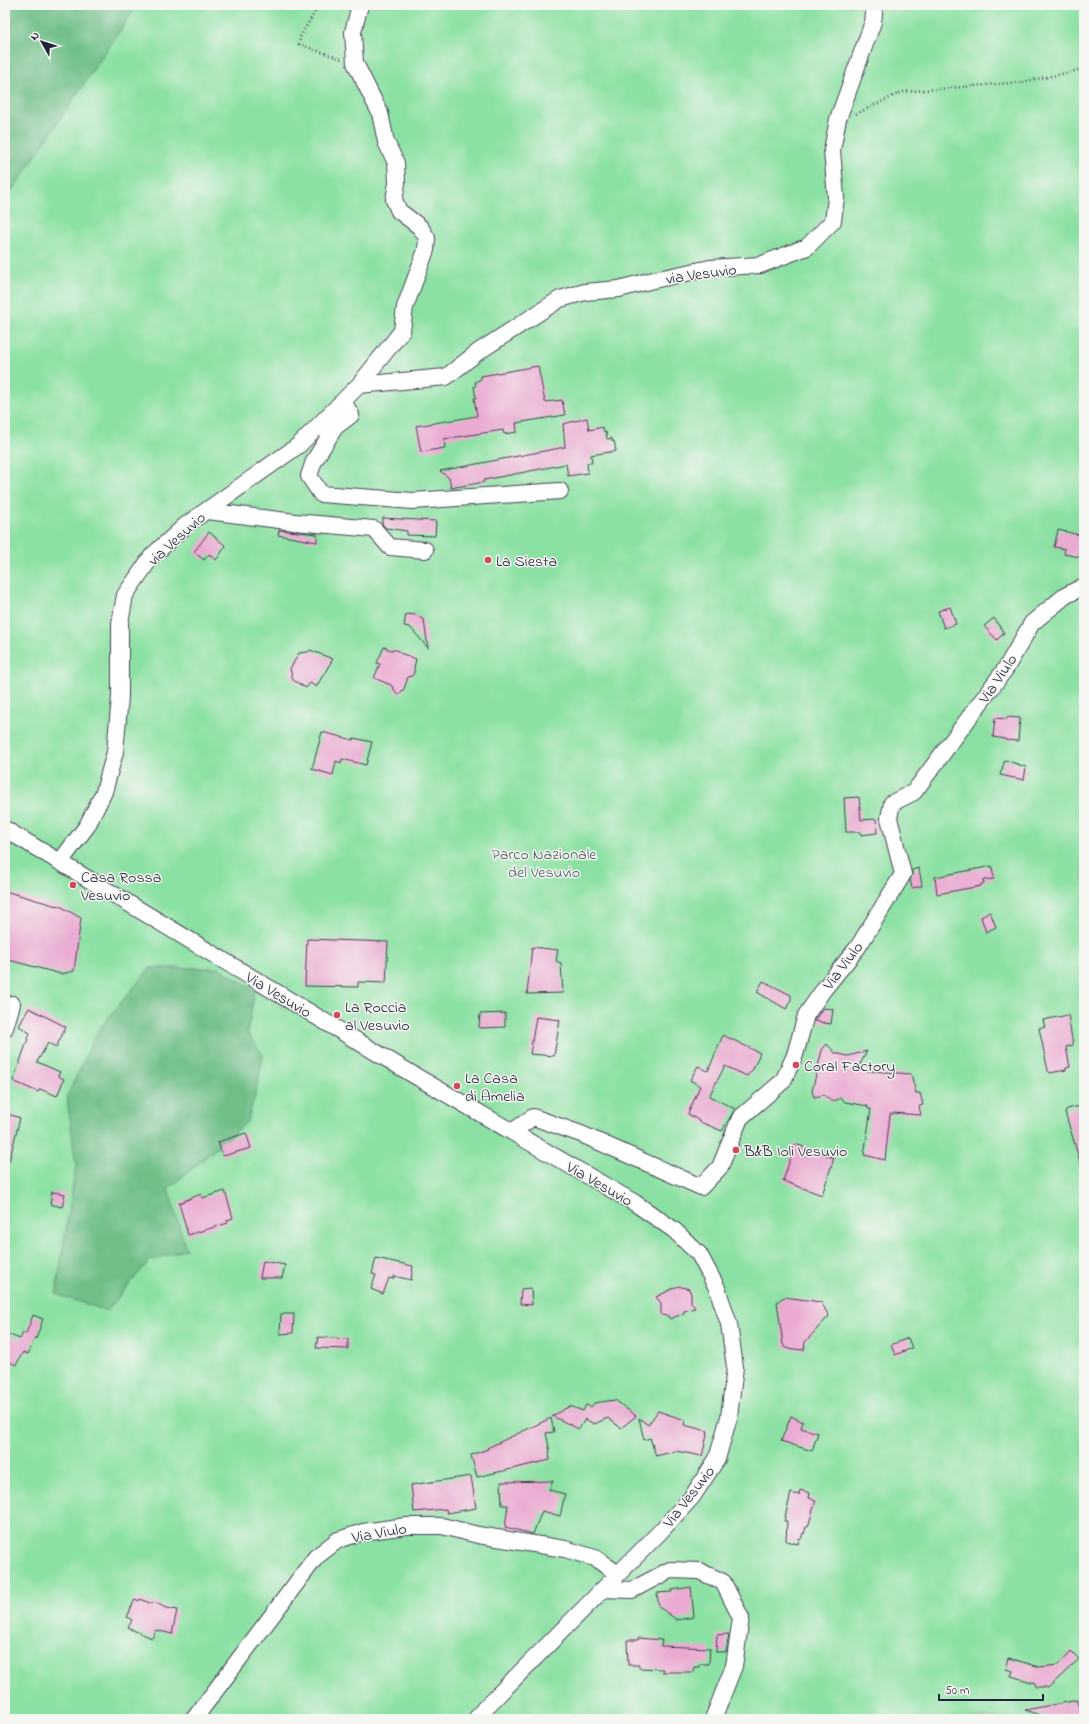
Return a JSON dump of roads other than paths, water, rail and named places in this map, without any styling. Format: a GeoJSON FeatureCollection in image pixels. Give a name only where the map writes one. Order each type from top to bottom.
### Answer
{"type":"FeatureCollection","features":[{"type":"Feature","properties":{"kind":"street","name":"via Vesuvio"},"geometry":{"type":"LineString","coordinates":[[60,862],[87,826],[104,792],[115,752],[120,697],[120,623],[125,595],[152,556],[186,525],[299,445],[359,385],[402,331],[405,307],[426,250],[427,238],[420,227],[399,210],[394,200],[397,183],[396,163],[386,142],[380,113],[355,63],[353,32],[360,5]]}},
{"type":"Feature","properties":{"kind":"street","name":"via Vesuvio"},"geometry":{"type":"LineString","coordinates":[[359,385],[446,377],[478,352],[560,299],[585,292],[619,289],[710,268],[760,265],[806,247],[833,222],[836,198],[832,150],[838,119],[873,22],[875,5]]}},
{"type":"Feature","properties":{"kind":"street"},"geometry":{"type":"LineString","coordinates":[[343,401],[352,415],[335,427],[314,461],[309,476],[321,494],[388,501],[413,501],[560,491]]}},
{"type":"Feature","properties":{"kind":"street"},"geometry":{"type":"LineString","coordinates":[[206,511],[295,522],[374,529],[390,547],[425,550]]}},
{"type":"Feature","properties":{"kind":"street","name":"Via Viulo"},"geometry":{"type":"LineString","coordinates":[[512,1132],[533,1117],[581,1134],[701,1187],[720,1167],[740,1118],[783,1081],[795,1055],[806,1015],[824,989],[858,947],[903,874],[889,818],[892,803],[914,792],[1006,668],[1032,623],[1065,596],[1084,586]]}},
{"type":"Feature","properties":{"kind":"street","name":"Via Vesuvio"},"geometry":{"type":"LineString","coordinates":[[5,829],[512,1132],[635,1203],[674,1230],[699,1254],[717,1288],[729,1324],[735,1367],[729,1417],[717,1459],[692,1497],[484,1709],[476,1719]]}},
{"type":"Feature","properties":{"kind":"street"},"geometry":{"type":"LineString","coordinates":[[5,1028],[12,1004]]}},
{"type":"Feature","properties":{"kind":"street","name":"Via Viulo"},"geometry":{"type":"LineString","coordinates":[[194,1719],[316,1557],[338,1540],[363,1532],[406,1526],[442,1526],[478,1535],[565,1549],[594,1558],[618,1574]]}},
{"type":"Feature","properties":{"kind":"street"},"geometry":{"type":"LineString","coordinates":[[603,1589],[632,1590],[670,1570],[700,1571],[722,1582],[741,1618],[734,1666],[713,1719]]}},
{"type":"Feature","properties":{"kind":"place","name":"La Siesta"},"geometry":{"type":"Point","coordinates":[488,560]}},
{"type":"Feature","properties":{"kind":"place","name":"Casa Rossa Vesuvio"},"geometry":{"type":"Point","coordinates":[73,885]}},
{"type":"Feature","properties":{"kind":"place","name":"La Roccia al Vesuvio"},"geometry":{"type":"Point","coordinates":[337,1015]}},
{"type":"Feature","properties":{"kind":"place","name":"Coral Factory"},"geometry":{"type":"Point","coordinates":[796,1065]}},
{"type":"Feature","properties":{"kind":"place","name":"La Casa di Amelia"},"geometry":{"type":"Point","coordinates":[457,1086]}},
{"type":"Feature","properties":{"kind":"place","name":"B&B Iolì Vesuvio"},"geometry":{"type":"Point","coordinates":[736,1150]}},
{"type":"Feature","properties":{"kind":"park label","name":"Parco Nazionale del Vesuvio"},"geometry":{"type":"Point","coordinates":[544,862]}}]}
